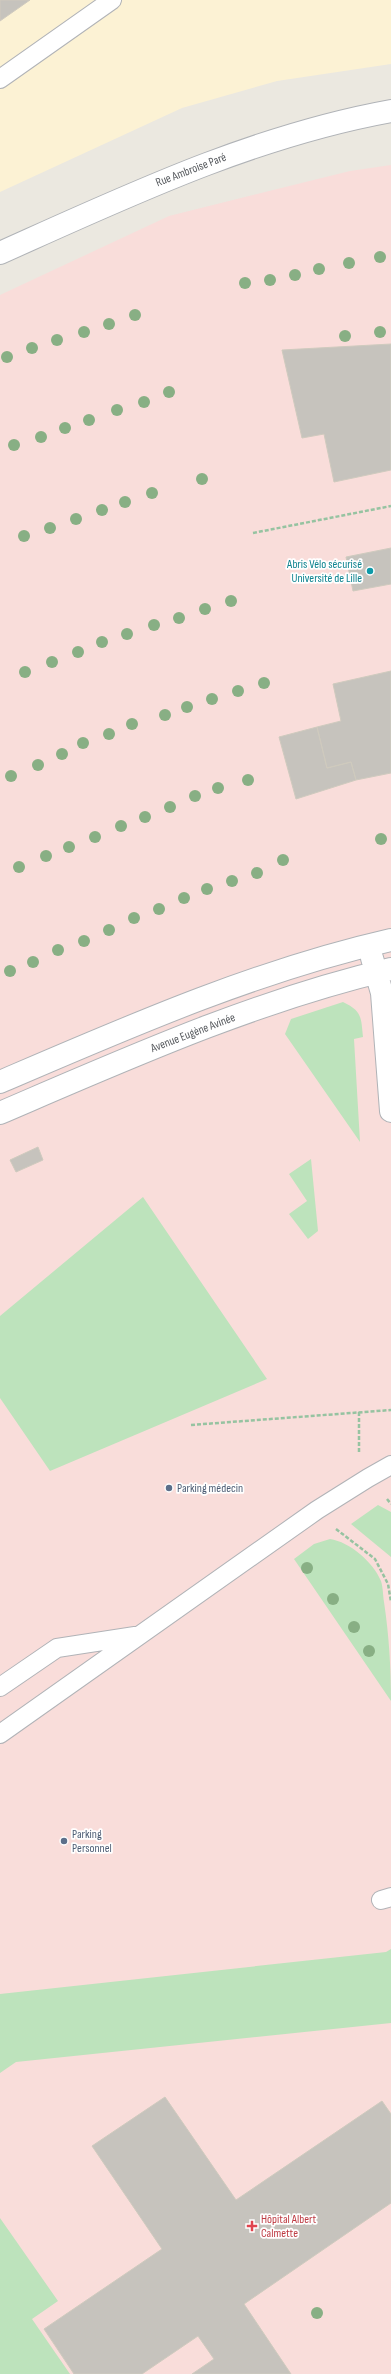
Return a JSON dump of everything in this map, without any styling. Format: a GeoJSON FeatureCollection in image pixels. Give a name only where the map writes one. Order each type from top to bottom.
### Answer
{"type":"FeatureCollection","features":[{"type":"Feature","properties":{"kind":"street","name":"Rue Ambroise Paré"},"geometry":{"type":"LineString","coordinates":[[0,253],[154,184],[229,155],[308,130],[391,111]]}},
{"type":"Feature","properties":{"kind":"street"},"geometry":{"type":"LineString","coordinates":[[0,1082],[194,1000],[295,966],[367,945],[391,940]]}},
{"type":"Feature","properties":{"kind":"street"},"geometry":{"type":"LineString","coordinates":[[367,945],[384,970],[382,994],[391,1111]]}},
{"type":"Feature","properties":{"kind":"street","name":"Avenue Eugène Avinée"},"geometry":{"type":"LineString","coordinates":[[0,1113],[214,1023],[384,970]]}},
{"type":"Feature","properties":{"kind":"lane"},"geometry":{"type":"LineString","coordinates":[[0,79],[112,0]]}},
{"type":"Feature","properties":{"kind":"lane"},"geometry":{"type":"LineString","coordinates":[[0,1734],[317,1510],[368,1478],[391,1466]]}},
{"type":"Feature","properties":{"kind":"lane"},"geometry":{"type":"LineString","coordinates":[[0,1687],[57,1648],[140,1635]]}},
{"type":"Feature","properties":{"kind":"path"},"geometry":{"type":"LineString","coordinates":[[254,533],[391,506]]}},
{"type":"Feature","properties":{"kind":"path"},"geometry":{"type":"LineString","coordinates":[[191,1425],[391,1410]]}},
{"type":"Feature","properties":{"kind":"path"},"geometry":{"type":"LineString","coordinates":[[317,1510],[342,1534],[375,1559],[388,1584],[391,1602]]}},
{"type":"Feature","properties":{"kind":"path"},"geometry":{"type":"LineString","coordinates":[[388,1584],[391,1580]]}},
{"type":"Feature","properties":{"kind":"shaded area"},"geometry":{"type":"Polygon","coordinates":[[[0,0],[391,0],[391,64],[277,81],[182,108],[0,192],[0,0]]]}},
{"type":"Feature","properties":{"kind":"shaded area"},"geometry":{"type":"Polygon","coordinates":[[[391,165],[391,2374],[0,2374],[0,295],[169,216],[350,171],[391,165]]]}},
{"type":"Feature","properties":{"kind":"green space"},"geometry":{"type":"Polygon","coordinates":[[[343,1002],[354,1008],[359,1015],[362,1024],[363,1037],[354,1039],[360,1142],[285,1034],[291,1019],[343,1002]]]}},
{"type":"Feature","properties":{"kind":"green space"},"geometry":{"type":"Polygon","coordinates":[[[311,1159],[318,1231],[308,1239],[289,1214],[307,1201],[289,1174],[311,1159]]]}},
{"type":"Feature","properties":{"kind":"green space"},"geometry":{"type":"Polygon","coordinates":[[[143,1197],[267,1379],[50,1471],[0,1398],[0,1316],[143,1197]]]}},
{"type":"Feature","properties":{"kind":"green space"},"geometry":{"type":"Polygon","coordinates":[[[378,1505],[391,1512],[391,1557],[351,1524],[378,1505]]]}},
{"type":"Feature","properties":{"kind":"green space"},"geometry":{"type":"Polygon","coordinates":[[[330,1539],[345,1544],[360,1554],[367,1560],[381,1581],[388,1639],[391,1701],[294,1559],[314,1544],[330,1539]]]}},
{"type":"Feature","properties":{"kind":"green space"},"geometry":{"type":"Polygon","coordinates":[[[391,1949],[391,2023],[16,2062],[0,2073],[0,1994],[386,1952],[391,1949]]]}},
{"type":"Feature","properties":{"kind":"green space"},"geometry":{"type":"Polygon","coordinates":[[[0,2218],[58,2301],[32,2319],[70,2374],[0,2374],[0,2218]]]}},
{"type":"Feature","properties":{"kind":"building"},"geometry":{"type":"Polygon","coordinates":[[[0,0],[30,0],[0,21],[0,0]]]}},
{"type":"Feature","properties":{"kind":"building"},"geometry":{"type":"Polygon","coordinates":[[[391,344],[391,470],[334,482],[324,434],[302,438],[282,350],[391,344]]]}},
{"type":"Feature","properties":{"kind":"building","name":"Abris Vélo sécurisé Université de Lille"},"geometry":{"type":"Polygon","coordinates":[[[391,548],[391,584],[353,591],[346,557],[391,548]]]}},
{"type":"Feature","properties":{"kind":"building"},"geometry":{"type":"Polygon","coordinates":[[[391,671],[391,773],[356,780],[351,762],[327,768],[317,727],[341,721],[333,684],[391,671]]]}},
{"type":"Feature","properties":{"kind":"building"},"geometry":{"type":"Polygon","coordinates":[[[317,727],[327,768],[351,762],[356,780],[296,799],[279,737],[317,727]]]}},
{"type":"Feature","properties":{"kind":"building"},"geometry":{"type":"Polygon","coordinates":[[[38,1147],[43,1160],[16,1172],[10,1160],[38,1147]]]}},
{"type":"Feature","properties":{"kind":"building","name":"Hôpital Albert Calmette"},"geometry":{"type":"Polygon","coordinates":[[[165,2097],[236,2200],[382,2101],[391,2114],[391,2203],[244,2304],[291,2374],[192,2374],[214,2359],[198,2336],[142,2374],[74,2374],[44,2329],[162,2249],[92,2146],[165,2097]]]}},
{"type":"Feature","properties":{"kind":"place","name":"Abris Vélo sécurisé Université de Lille"},"geometry":{"type":"Point","coordinates":[370,571]}},
{"type":"Feature","properties":{"kind":"place","name":"Parking médecin"},"geometry":{"type":"Point","coordinates":[169,1488]}},
{"type":"Feature","properties":{"kind":"place","name":"Parking Personnel"},"geometry":{"type":"Point","coordinates":[64,1841]}},
{"type":"Feature","properties":{"kind":"place","name":"Hôpital Albert Calmette"},"geometry":{"type":"Point","coordinates":[252,2226]}}]}
